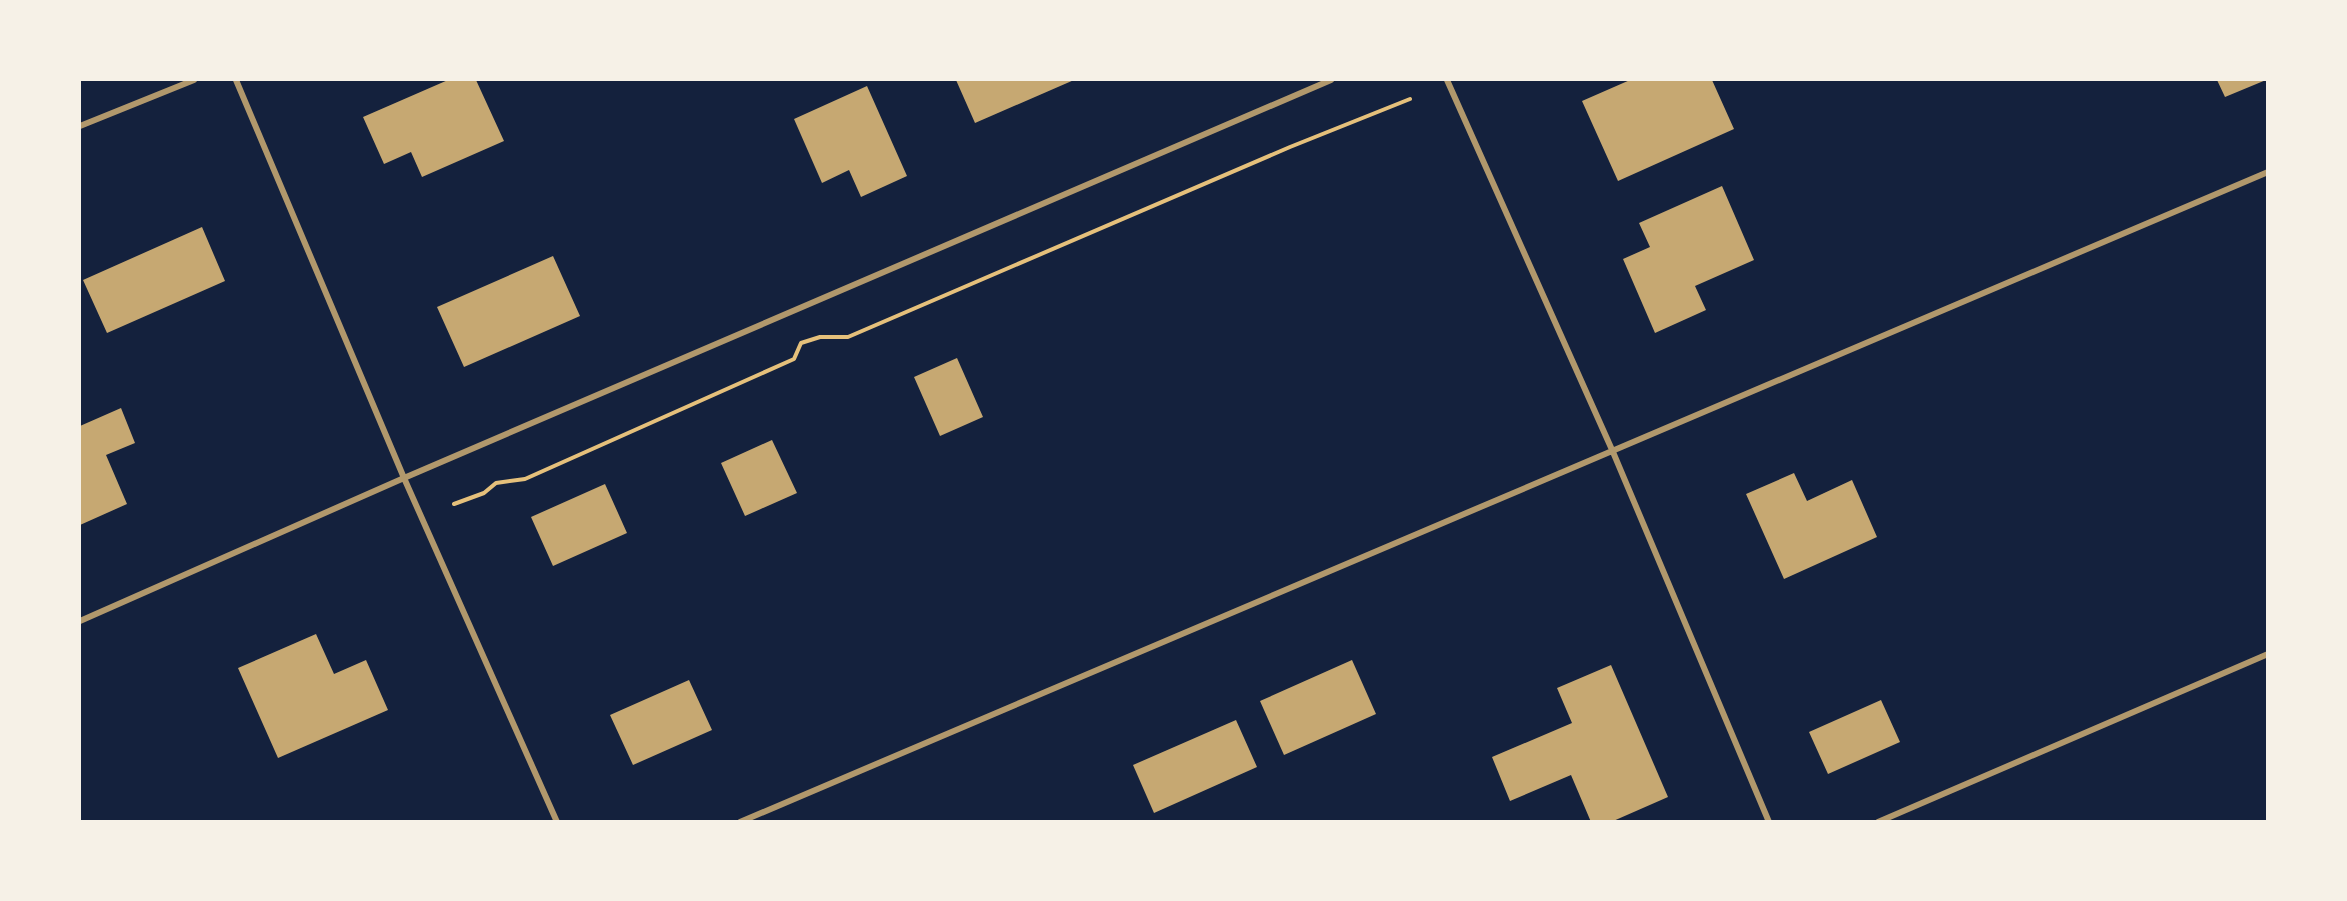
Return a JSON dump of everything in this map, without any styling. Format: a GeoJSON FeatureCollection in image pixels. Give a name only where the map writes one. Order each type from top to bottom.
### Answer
{"type":"FeatureCollection","features":[{"type":"Feature","properties":{"kind":"street"},"geometry":{"type":"LineString","coordinates":[[80,126],[194,80]]}},
{"type":"Feature","properties":{"kind":"street"},"geometry":{"type":"LineString","coordinates":[[236,80],[404,478],[557,822]]}},
{"type":"Feature","properties":{"kind":"street"},"geometry":{"type":"LineString","coordinates":[[80,621],[404,478],[1331,80]]}},
{"type":"Feature","properties":{"kind":"street"},"geometry":{"type":"LineString","coordinates":[[1447,80],[1613,452],[1769,822]]}},
{"type":"Feature","properties":{"kind":"street"},"geometry":{"type":"LineString","coordinates":[[740,822],[2268,172]]}},
{"type":"Feature","properties":{"kind":"street"},"geometry":{"type":"LineString","coordinates":[[1878,822],[2268,654]]}},
{"type":"Feature","properties":{"kind":"path"},"geometry":{"type":"LineString","coordinates":[[454,504],[484,493],[496,483],[525,479],[794,359],[801,343],[820,336],[848,337],[1290,147],[1410,99]]}},
{"type":"Feature","properties":{"kind":"building"},"geometry":{"type":"Polygon","coordinates":[[[448,80],[476,80],[504,141],[422,177],[411,152],[384,164],[363,117],[448,80]]]}},
{"type":"Feature","properties":{"kind":"building"},"geometry":{"type":"Polygon","coordinates":[[[956,80],[1074,80],[975,123],[956,80]]]}},
{"type":"Feature","properties":{"kind":"building"},"geometry":{"type":"Polygon","coordinates":[[[1630,80],[1712,80],[1734,129],[1618,181],[1582,101],[1630,80]]]}},
{"type":"Feature","properties":{"kind":"building"},"geometry":{"type":"Polygon","coordinates":[[[2217,80],[2266,80],[2225,97],[2217,80]]]}},
{"type":"Feature","properties":{"kind":"building"},"geometry":{"type":"Polygon","coordinates":[[[867,86],[907,176],[861,197],[849,170],[822,183],[794,119],[867,86]]]}},
{"type":"Feature","properties":{"kind":"building"},"geometry":{"type":"Polygon","coordinates":[[[1722,186],[1754,260],[1695,286],[1706,310],[1655,333],[1623,259],[1650,247],[1639,223],[1722,186]]]}},
{"type":"Feature","properties":{"kind":"building"},"geometry":{"type":"Polygon","coordinates":[[[202,227],[225,281],[107,333],[83,280],[202,227]]]}},
{"type":"Feature","properties":{"kind":"building"},"geometry":{"type":"Polygon","coordinates":[[[553,256],[580,316],[464,367],[437,307],[553,256]]]}},
{"type":"Feature","properties":{"kind":"building"},"geometry":{"type":"Polygon","coordinates":[[[957,358],[983,417],[940,436],[914,377],[957,358]]]}},
{"type":"Feature","properties":{"kind":"building"},"geometry":{"type":"Polygon","coordinates":[[[121,408],[135,443],[106,455],[127,504],[80,525],[80,426],[121,408]]]}},
{"type":"Feature","properties":{"kind":"building"},"geometry":{"type":"Polygon","coordinates":[[[772,440],[797,493],[745,516],[721,463],[772,440]]]}},
{"type":"Feature","properties":{"kind":"building"},"geometry":{"type":"Polygon","coordinates":[[[1794,473],[1807,501],[1852,480],[1877,537],[1784,579],[1746,494],[1794,473]]]}},
{"type":"Feature","properties":{"kind":"building"},"geometry":{"type":"Polygon","coordinates":[[[605,484],[627,533],[553,566],[531,517],[605,484]]]}},
{"type":"Feature","properties":{"kind":"building"},"geometry":{"type":"Polygon","coordinates":[[[316,634],[334,674],[366,660],[388,710],[278,758],[238,668],[316,634]]]}},
{"type":"Feature","properties":{"kind":"building"},"geometry":{"type":"Polygon","coordinates":[[[1352,660],[1376,714],[1284,755],[1260,701],[1352,660]]]}},
{"type":"Feature","properties":{"kind":"building"},"geometry":{"type":"Polygon","coordinates":[[[1611,665],[1668,797],[1611,822],[1591,822],[1571,775],[1510,801],[1492,757],[1572,723],[1557,688],[1611,665]]]}},
{"type":"Feature","properties":{"kind":"building"},"geometry":{"type":"Polygon","coordinates":[[[689,680],[712,730],[633,765],[610,715],[689,680]]]}},
{"type":"Feature","properties":{"kind":"building"},"geometry":{"type":"Polygon","coordinates":[[[1881,700],[1900,742],[1828,774],[1809,732],[1881,700]]]}},
{"type":"Feature","properties":{"kind":"building"},"geometry":{"type":"Polygon","coordinates":[[[1236,720],[1257,767],[1154,813],[1133,765],[1236,720]]]}}]}
